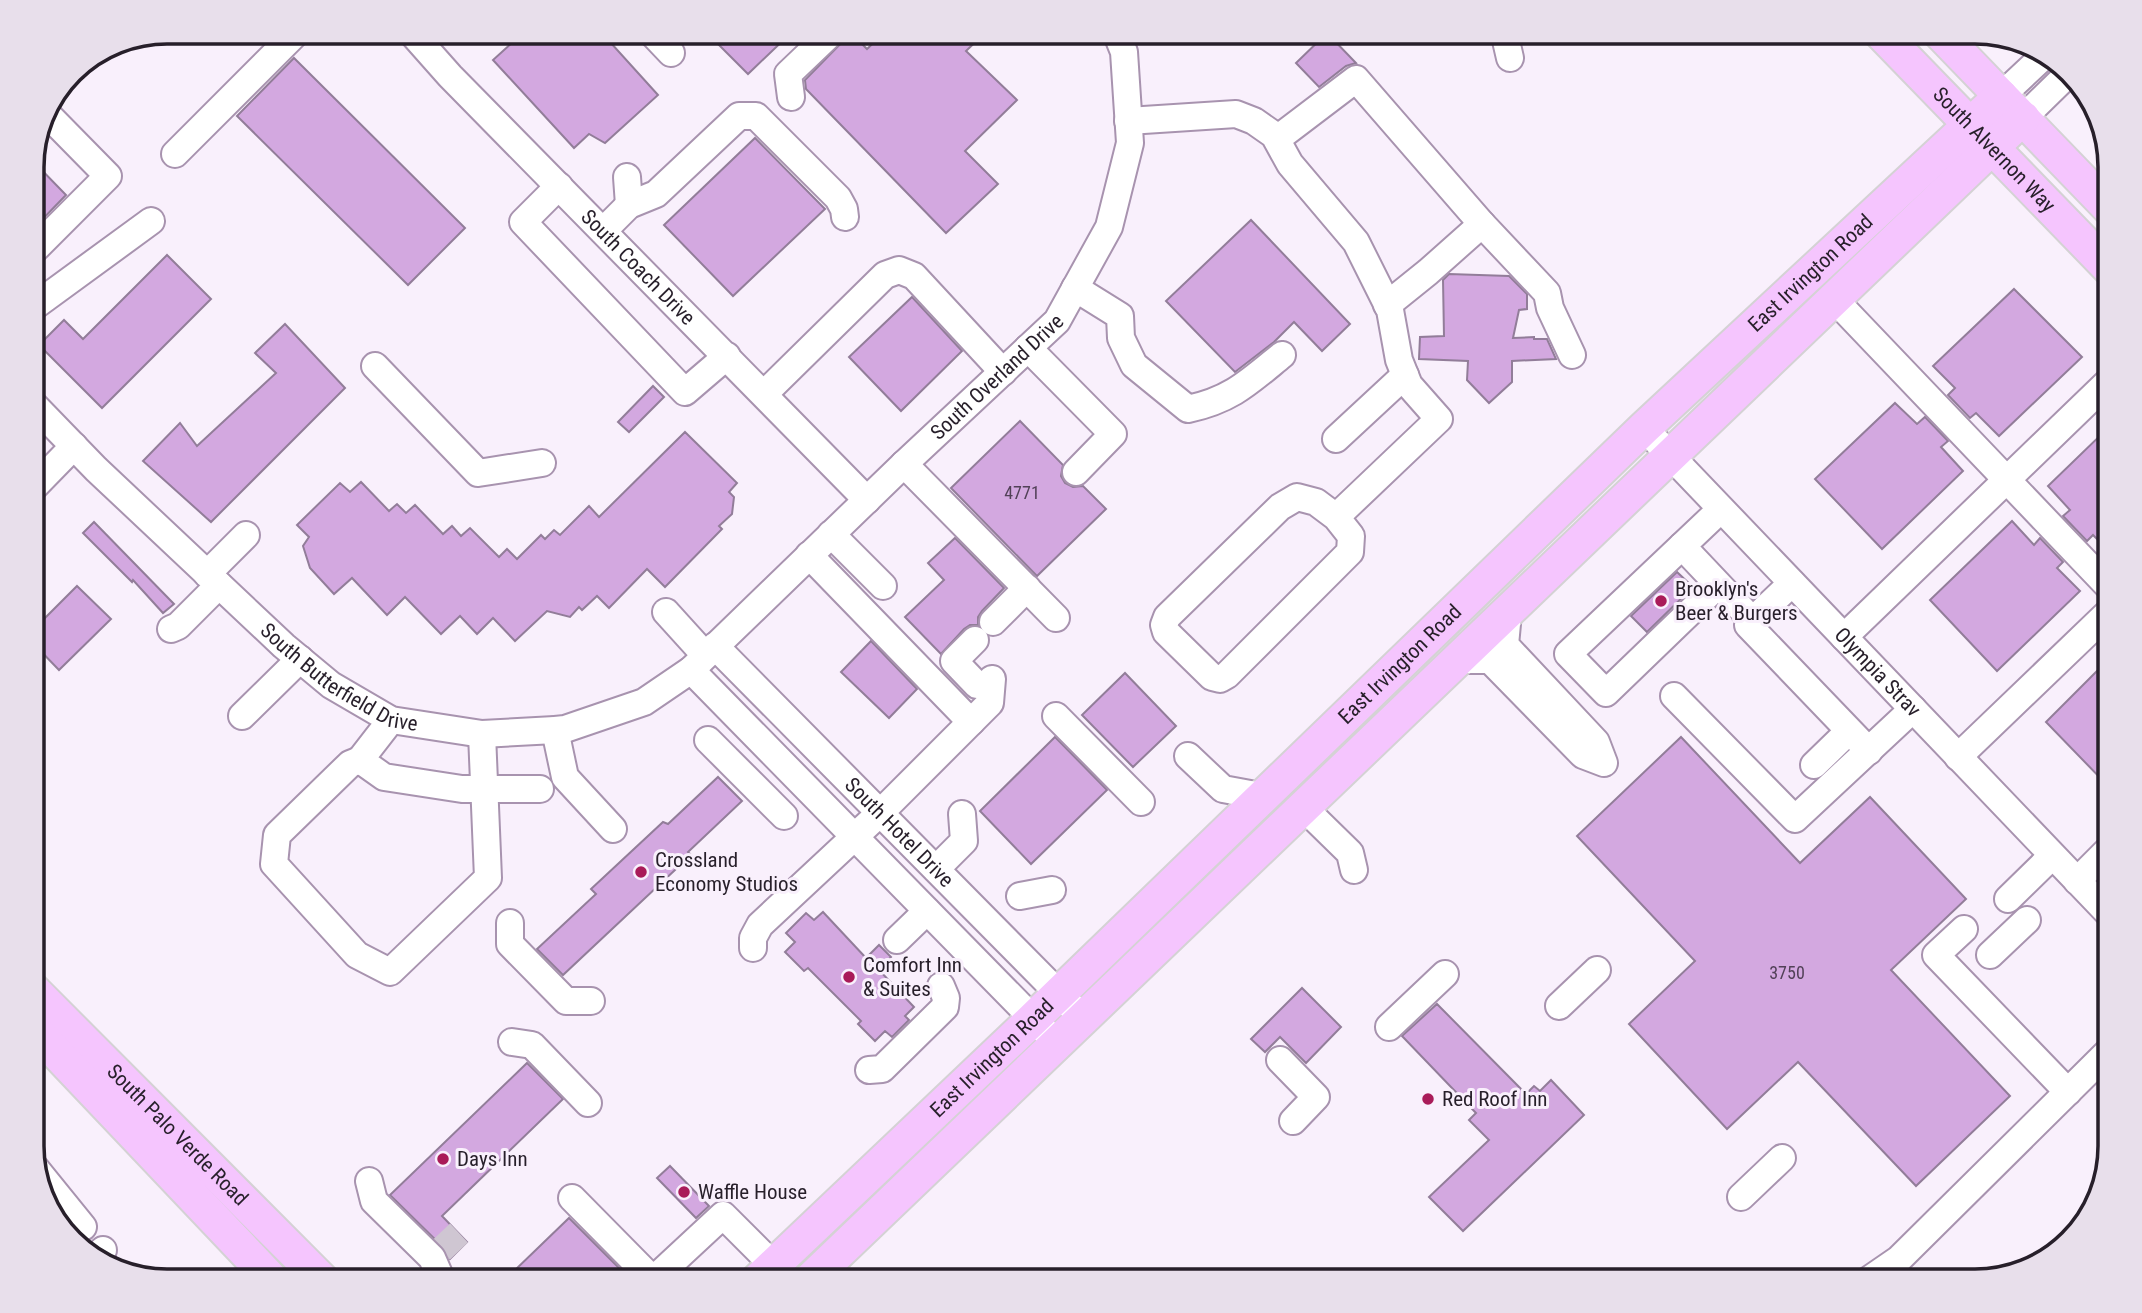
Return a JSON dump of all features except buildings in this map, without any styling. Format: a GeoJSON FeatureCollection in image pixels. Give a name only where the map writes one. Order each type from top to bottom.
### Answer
{"type":"FeatureCollection","features":[{"type":"Feature","properties":{"kind":"main road","name":"South Alvernon Way"},"geometry":{"type":"LineString","coordinates":[[1892,44],[2098,256]]}},
{"type":"Feature","properties":{"kind":"main road","name":"South Alvernon Way"},"geometry":{"type":"LineString","coordinates":[[1951,44],[2098,197]]}},
{"type":"Feature","properties":{"kind":"main road","name":"East Irvington Road"},"geometry":{"type":"LineString","coordinates":[[771,1269],[1644,428],[2012,107]]}},
{"type":"Feature","properties":{"kind":"main road","name":"East Irvington Road"},"geometry":{"type":"LineString","coordinates":[[823,1269],[1834,299],[1982,135]]}},
{"type":"Feature","properties":{"kind":"main road","name":"South Palo Verde Road"},"geometry":{"type":"LineString","coordinates":[[44,1001],[310,1269]]}},
{"type":"Feature","properties":{"kind":"main road"},"geometry":{"type":"LineString","coordinates":[[44,1033],[137,1095]]}},
{"type":"Feature","properties":{"kind":"main road","name":"South Palo Verde Road"},"geometry":{"type":"LineString","coordinates":[[44,1037],[261,1269]]}},
{"type":"Feature","properties":{"kind":"street"},"geometry":{"type":"LineString","coordinates":[[174,154],[285,44]]}},
{"type":"Feature","properties":{"kind":"street","name":"South Coach Drive"},"geometry":{"type":"LineString","coordinates":[[422,44],[867,500]]}},
{"type":"Feature","properties":{"kind":"street"},"geometry":{"type":"LineString","coordinates":[[663,44],[671,52]]}},
{"type":"Feature","properties":{"kind":"street"},"geometry":{"type":"LineString","coordinates":[[791,97],[788,74],[819,44]]}},
{"type":"Feature","properties":{"kind":"street","name":"South Overland Drive"},"geometry":{"type":"LineString","coordinates":[[704,657],[1057,321],[1109,227],[1130,142],[1124,52],[1121,44]]}},
{"type":"Feature","properties":{"kind":"street"},"geometry":{"type":"LineString","coordinates":[[1507,44],[1510,58]]}},
{"type":"Feature","properties":{"kind":"street","name":"East Irvington Road"},"geometry":{"type":"LineString","coordinates":[[2012,107],[2041,63]]}},
{"type":"Feature","properties":{"kind":"street","name":"East Irvington Road"},"geometry":{"type":"LineString","coordinates":[[2012,107],[2060,78]]}},
{"type":"Feature","properties":{"kind":"street"},"geometry":{"type":"LineString","coordinates":[[1276,139],[1356,79],[1482,224],[1547,293],[1550,308],[1572,355]]}},
{"type":"Feature","properties":{"kind":"street"},"geometry":{"type":"LineString","coordinates":[[603,231],[629,205],[656,194],[740,116],[748,114],[756,116],[838,198],[845,217]]}},
{"type":"Feature","properties":{"kind":"street"},"geometry":{"type":"LineString","coordinates":[[1128,121],[1236,114],[1254,121],[1276,139],[1290,164],[1356,242],[1387,304],[1399,360],[1409,385],[1438,419],[1336,517]]}},
{"type":"Feature","properties":{"kind":"street"},"geometry":{"type":"LineString","coordinates":[[44,240],[108,176],[53,120]]}},
{"type":"Feature","properties":{"kind":"street"},"geometry":{"type":"LineString","coordinates":[[627,177],[629,205]]}},
{"type":"Feature","properties":{"kind":"street"},"geometry":{"type":"LineString","coordinates":[[559,186],[523,222],[685,392],[727,356]]}},
{"type":"Feature","properties":{"kind":"street"},"geometry":{"type":"LineString","coordinates":[[44,299],[151,221]]}},
{"type":"Feature","properties":{"kind":"street"},"geometry":{"type":"LineString","coordinates":[[1387,304],[1482,224]]}},
{"type":"Feature","properties":{"kind":"street"},"geometry":{"type":"LineString","coordinates":[[764,394],[885,275],[899,270],[914,276],[1003,372]]}},
{"type":"Feature","properties":{"kind":"street"},"geometry":{"type":"LineString","coordinates":[[1075,288],[1120,316],[1121,338],[1134,365],[1188,409],[1213,404],[1233,394],[1282,355]]}},
{"type":"Feature","properties":{"kind":"street"},"geometry":{"type":"LineString","coordinates":[[1834,299],[2098,576]]}},
{"type":"Feature","properties":{"kind":"street"},"geometry":{"type":"LineString","coordinates":[[1028,348],[1113,434],[1076,472]]}},
{"type":"Feature","properties":{"kind":"street"},"geometry":{"type":"LineString","coordinates":[[375,366],[478,473],[542,463]]}},
{"type":"Feature","properties":{"kind":"street"},"geometry":{"type":"LineString","coordinates":[[1336,439],[1405,375]]}},
{"type":"Feature","properties":{"kind":"street"},"geometry":{"type":"LineString","coordinates":[[1844,637],[2098,392]]}},
{"type":"Feature","properties":{"kind":"street","name":"South Butterfield Drive"},"geometry":{"type":"LineString","coordinates":[[44,415],[213,580],[300,659],[331,685],[391,720],[482,734],[565,729],[644,702],[704,657]]}},
{"type":"Feature","properties":{"kind":"street","name":"Olympia Strav"},"geometry":{"type":"LineString","coordinates":[[1644,428],[2098,903]]}},
{"type":"Feature","properties":{"kind":"street"},"geometry":{"type":"LineString","coordinates":[[44,477],[74,446]]}},
{"type":"Feature","properties":{"kind":"street"},"geometry":{"type":"LineString","coordinates":[[904,464],[1056,618]]}},
{"type":"Feature","properties":{"kind":"street"},"geometry":{"type":"LineString","coordinates":[[1297,497],[1316,502],[1336,517],[1351,536],[1350,552],[1227,675],[1220,679],[1212,677],[1166,632],[1164,625],[1167,617],[1280,507],[1297,497]]}},
{"type":"Feature","properties":{"kind":"street"},"geometry":{"type":"LineString","coordinates":[[1539,682],[1721,509]]}},
{"type":"Feature","properties":{"kind":"street"},"geometry":{"type":"LineString","coordinates":[[831,534],[883,586]]}},
{"type":"Feature","properties":{"kind":"street"},"geometry":{"type":"LineString","coordinates":[[171,629],[178,626],[246,536]]}},
{"type":"Feature","properties":{"kind":"street"},"geometry":{"type":"LineString","coordinates":[[1682,546],[1752,620]]}},
{"type":"Feature","properties":{"kind":"street"},"geometry":{"type":"LineString","coordinates":[[809,555],[971,722]]}},
{"type":"Feature","properties":{"kind":"street"},"geometry":{"type":"LineString","coordinates":[[1792,583],[1748,625],[1869,751]]}},
{"type":"Feature","properties":{"kind":"street"},"geometry":{"type":"LineString","coordinates":[[1568,654],[1606,693],[1718,584]]}},
{"type":"Feature","properties":{"kind":"street"},"geometry":{"type":"LineString","coordinates":[[753,948],[753,938],[760,925],[880,813],[990,703],[992,683],[977,685],[954,661],[1027,588]]}},
{"type":"Feature","properties":{"kind":"street","name":"South Hotel Drive"},"geometry":{"type":"LineString","coordinates":[[666,612],[854,836],[1057,1044]]}},
{"type":"Feature","properties":{"kind":"street"},"geometry":{"type":"LineString","coordinates":[[1459,660],[1490,660],[1583,755],[1604,764],[1596,742],[1505,645],[1508,613]]}},
{"type":"Feature","properties":{"kind":"street"},"geometry":{"type":"LineString","coordinates":[[1958,757],[2098,623]]}},
{"type":"Feature","properties":{"kind":"street","name":"South Hotel Drive"},"geometry":{"type":"LineString","coordinates":[[704,657],[723,669],[783,731],[824,757],[1083,1019]]}},
{"type":"Feature","properties":{"kind":"street"},"geometry":{"type":"LineString","coordinates":[[242,716],[300,659]]}},
{"type":"Feature","properties":{"kind":"street"},"geometry":{"type":"LineString","coordinates":[[1674,696],[1795,819],[1913,709]]}},
{"type":"Feature","properties":{"kind":"street"},"geometry":{"type":"LineString","coordinates":[[1056,716],[1141,802]]}},
{"type":"Feature","properties":{"kind":"street"},"geometry":{"type":"LineString","coordinates":[[391,720],[360,760],[350,764],[277,835],[274,864],[357,955],[390,972],[488,878],[482,734]]}},
{"type":"Feature","properties":{"kind":"street"},"geometry":{"type":"LineString","coordinates":[[555,730],[565,777],[613,829]]}},
{"type":"Feature","properties":{"kind":"street"},"geometry":{"type":"LineString","coordinates":[[1814,765],[1849,731]]}},
{"type":"Feature","properties":{"kind":"street"},"geometry":{"type":"LineString","coordinates":[[708,740],[784,816]]}},
{"type":"Feature","properties":{"kind":"street"},"geometry":{"type":"LineString","coordinates":[[1188,755],[1223,789],[1261,796]]}},
{"type":"Feature","properties":{"kind":"street"},"geometry":{"type":"LineString","coordinates":[[360,760],[384,777],[462,789],[540,789]]}},
{"type":"Feature","properties":{"kind":"street"},"geometry":{"type":"LineString","coordinates":[[1304,808],[1350,853],[1354,870]]}},
{"type":"Feature","properties":{"kind":"street"},"geometry":{"type":"LineString","coordinates":[[936,869],[964,841],[962,814]]}},
{"type":"Feature","properties":{"kind":"street"},"geometry":{"type":"LineString","coordinates":[[2008,899],[2052,856]]}},
{"type":"Feature","properties":{"kind":"street"},"geometry":{"type":"LineString","coordinates":[[2077,881],[2098,860]]}},
{"type":"Feature","properties":{"kind":"street"},"geometry":{"type":"LineString","coordinates":[[1020,896],[1052,890]]}},
{"type":"Feature","properties":{"kind":"street"},"geometry":{"type":"LineString","coordinates":[[897,940],[927,911]]}},
{"type":"Feature","properties":{"kind":"street"},"geometry":{"type":"LineString","coordinates":[[1990,955],[2027,920]]}},
{"type":"Feature","properties":{"kind":"street"},"geometry":{"type":"LineString","coordinates":[[510,923],[510,944],[566,1001],[591,1001]]}},
{"type":"Feature","properties":{"kind":"street"},"geometry":{"type":"LineString","coordinates":[[1964,929],[1936,955],[2068,1092]]}},
{"type":"Feature","properties":{"kind":"street"},"geometry":{"type":"LineString","coordinates":[[1559,1006],[1597,970]]}},
{"type":"Feature","properties":{"kind":"street"},"geometry":{"type":"LineString","coordinates":[[1389,1027],[1445,974]]}},
{"type":"Feature","properties":{"kind":"street"},"geometry":{"type":"LineString","coordinates":[[869,1070],[882,1069],[945,1007],[946,998],[941,986]]}},
{"type":"Feature","properties":{"kind":"street"},"geometry":{"type":"LineString","coordinates":[[512,1042],[532,1045],[587,1103]]}},
{"type":"Feature","properties":{"kind":"street"},"geometry":{"type":"LineString","coordinates":[[1280,1060],[1316,1097],[1293,1121]]}},
{"type":"Feature","properties":{"kind":"street"},"geometry":{"type":"LineString","coordinates":[[1885,1269],[1899,1259],[2098,1062]]}},
{"type":"Feature","properties":{"kind":"street"},"geometry":{"type":"LineString","coordinates":[[1741,1197],[1782,1158]]}},
{"type":"Feature","properties":{"kind":"street"},"geometry":{"type":"LineString","coordinates":[[369,1181],[374,1201],[438,1263]]}},
{"type":"Feature","properties":{"kind":"street"},"geometry":{"type":"LineString","coordinates":[[572,1198],[641,1269]]}},
{"type":"Feature","properties":{"kind":"street"},"geometry":{"type":"LineString","coordinates":[[666,1269],[723,1215],[762,1269]]}},
{"type":"Feature","properties":{"kind":"street"},"geometry":{"type":"LineString","coordinates":[[66,1216],[83,1227]]}},
{"type":"Feature","properties":{"kind":"tunnel"},"geometry":{"type":"LineString","coordinates":[[441,1250],[459,1233]]}},
{"type":"Feature","properties":{"kind":"place","name":"Brooklyn's Beer & Burgers"},"geometry":{"type":"Point","coordinates":[1661,601]}},
{"type":"Feature","properties":{"kind":"place","name":"Crossland Economy Studios"},"geometry":{"type":"Point","coordinates":[641,872]}},
{"type":"Feature","properties":{"kind":"place","name":"Comfort Inn & Suites"},"geometry":{"type":"Point","coordinates":[849,977]}},
{"type":"Feature","properties":{"kind":"place","name":"Red Roof Inn"},"geometry":{"type":"Point","coordinates":[1428,1099]}},
{"type":"Feature","properties":{"kind":"place","name":"Days Inn"},"geometry":{"type":"Point","coordinates":[443,1159]}},
{"type":"Feature","properties":{"kind":"place","name":"Waffle House"},"geometry":{"type":"Point","coordinates":[684,1192]}}]}
